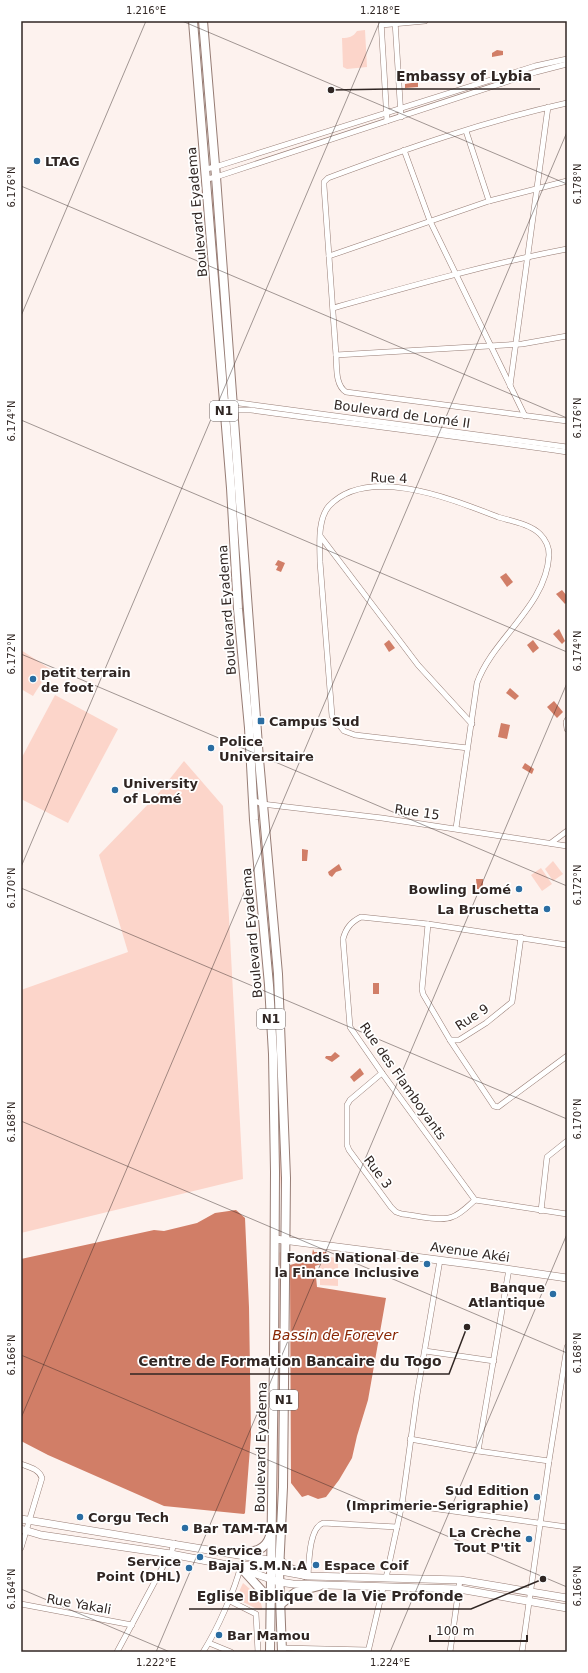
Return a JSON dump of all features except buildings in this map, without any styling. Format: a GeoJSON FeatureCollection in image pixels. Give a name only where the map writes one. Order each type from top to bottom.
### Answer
{"type":"FeatureCollection","features":[{"type":"Feature","properties":{"kind":"highway","name":"Boulevard Eyadema"},"geometry":{"type":"LineString","coordinates":[[193,21],[206,169],[253,800],[269,985],[273,1054],[275,1239],[271,1531],[275,1565],[271,1579],[270,1652]]}},
{"type":"Feature","properties":{"kind":"highway","name":"Boulevard Eyadema"},"geometry":{"type":"LineString","coordinates":[[202,21],[216,177]]}},
{"type":"Feature","properties":{"kind":"highway","name":"N1"},"geometry":{"type":"LineString","coordinates":[[216,177],[262,804],[278,974],[286,1178],[283,1487],[275,1565],[280,1582],[282,1603],[282,1650]]}},
{"type":"Feature","properties":{"kind":"highway"},"geometry":{"type":"LineString","coordinates":[[237,1553],[261,1550],[268,1541],[271,1531]]}},
{"type":"Feature","properties":{"kind":"highway"},"geometry":{"type":"LineString","coordinates":[[275,1565],[306,1575]]}},
{"type":"Feature","properties":{"kind":"highway"},"geometry":{"type":"LineString","coordinates":[[240,1568],[271,1601]]}},
{"type":"Feature","properties":{"kind":"highway"},"geometry":{"type":"LineString","coordinates":[[282,1603],[296,1592],[319,1586]]}},
{"type":"Feature","properties":{"kind":"main road","name":"Avenue Akéi"},"geometry":{"type":"LineString","coordinates":[[275,1239],[286,1239],[567,1278]]}},
{"type":"Feature","properties":{"kind":"main road"},"geometry":{"type":"LineString","coordinates":[[27,1518],[237,1553],[275,1565]]}},
{"type":"Feature","properties":{"kind":"main road"},"geometry":{"type":"LineString","coordinates":[[24,1533],[41,1534],[171,1554],[240,1568],[280,1582],[319,1586],[459,1589],[567,1608]]}},
{"type":"Feature","properties":{"kind":"main road"},"geometry":{"type":"LineString","coordinates":[[240,1568],[275,1565]]}},
{"type":"Feature","properties":{"kind":"main road"},"geometry":{"type":"LineString","coordinates":[[306,1575],[460,1580],[567,1598]]}},
{"type":"Feature","properties":{"kind":"street"},"geometry":{"type":"LineString","coordinates":[[387,121],[381,23],[425,21]]}},
{"type":"Feature","properties":{"kind":"street"},"geometry":{"type":"LineString","coordinates":[[395,22],[401,117]]}},
{"type":"Feature","properties":{"kind":"street"},"geometry":{"type":"LineString","coordinates":[[206,169],[215,168],[386,112],[535,66],[567,59]]}},
{"type":"Feature","properties":{"kind":"street"},"geometry":{"type":"LineString","coordinates":[[206,179],[536,72],[567,64]]}},
{"type":"Feature","properties":{"kind":"street"},"geometry":{"type":"LineString","coordinates":[[535,66],[536,72]]}},
{"type":"Feature","properties":{"kind":"street"},"geometry":{"type":"LineString","coordinates":[[567,103],[548,107],[404,150],[326,180],[324,186],[336,355],[339,383],[346,392],[567,421]]}},
{"type":"Feature","properties":{"kind":"street"},"geometry":{"type":"LineString","coordinates":[[510,386],[529,256],[548,107]]}},
{"type":"Feature","properties":{"kind":"street"},"geometry":{"type":"LineString","coordinates":[[466,131],[489,201]]}},
{"type":"Feature","properties":{"kind":"street"},"geometry":{"type":"LineString","coordinates":[[404,150],[430,221],[525,416]]}},
{"type":"Feature","properties":{"kind":"street"},"geometry":{"type":"LineString","coordinates":[[329,256],[489,201],[567,181]]}},
{"type":"Feature","properties":{"kind":"street"},"geometry":{"type":"LineString","coordinates":[[333,308],[455,274],[529,256],[567,249]]}},
{"type":"Feature","properties":{"kind":"street"},"geometry":{"type":"LineString","coordinates":[[336,355],[516,344],[567,336]]}},
{"type":"Feature","properties":{"kind":"street"},"geometry":{"type":"LineString","coordinates":[[224,406],[233,406]]}},
{"type":"Feature","properties":{"kind":"street"},"geometry":{"type":"LineString","coordinates":[[224,406],[233,406]]}},
{"type":"Feature","properties":{"kind":"street","name":"Boulevard de Lomé II"},"geometry":{"type":"LineString","coordinates":[[233,406],[567,447]]}},
{"type":"Feature","properties":{"kind":"street","name":"Boulevard de Lomé II"},"geometry":{"type":"LineString","coordinates":[[233,406],[251,410],[385,428],[427,432],[567,452]]}},
{"type":"Feature","properties":{"kind":"street","name":"Rue 4"},"geometry":{"type":"LineString","coordinates":[[456,828],[472,724],[477,683],[490,658],[522,618],[545,574],[549,555],[548,544],[539,533],[531,528],[482,510],[421,491],[381,486],[355,490],[335,501],[324,513],[320,537],[320,562],[332,716],[344,731],[355,735],[468,748]]}},
{"type":"Feature","properties":{"kind":"street"},"geometry":{"type":"LineString","coordinates":[[320,537],[418,665],[472,724]]}},
{"type":"Feature","properties":{"kind":"street"},"geometry":{"type":"LineString","coordinates":[[567,720],[567,729]]}},
{"type":"Feature","properties":{"kind":"street","name":"Rue 15"},"geometry":{"type":"LineString","coordinates":[[253,800],[262,804],[456,828],[567,846]]}},
{"type":"Feature","properties":{"kind":"street"},"geometry":{"type":"LineString","coordinates":[[551,843],[567,831]]}},
{"type":"Feature","properties":{"kind":"street","name":"Rue des Flamboyants"},"geometry":{"type":"LineString","coordinates":[[475,1200],[350,1027],[343,939],[345,931],[349,925],[361,917],[428,924],[567,945]]}},
{"type":"Feature","properties":{"kind":"street","name":"Rue 9"},"geometry":{"type":"LineString","coordinates":[[428,924],[422,989],[423,994],[450,1040],[460,1040],[486,1023],[512,1002],[521,938]]}},
{"type":"Feature","properties":{"kind":"street"},"geometry":{"type":"LineString","coordinates":[[450,1040],[494,1106],[502,1104],[567,1056]]}},
{"type":"Feature","properties":{"kind":"street","name":"Rue 3"},"geometry":{"type":"LineString","coordinates":[[382,1073],[350,1100],[347,1105],[347,1145],[352,1155],[396,1212],[446,1219],[453,1217],[475,1200]]}},
{"type":"Feature","properties":{"kind":"street"},"geometry":{"type":"LineString","coordinates":[[541,1210],[547,1157],[567,1141]]}},
{"type":"Feature","properties":{"kind":"street"},"geometry":{"type":"LineString","coordinates":[[475,1200],[567,1214]]}},
{"type":"Feature","properties":{"kind":"street"},"geometry":{"type":"LineString","coordinates":[[386,1578],[402,1504],[410,1439],[440,1260]]}},
{"type":"Feature","properties":{"kind":"street"},"geometry":{"type":"LineString","coordinates":[[478,1451],[509,1269]]}},
{"type":"Feature","properties":{"kind":"street"},"geometry":{"type":"LineString","coordinates":[[522,1652],[567,1347]]}},
{"type":"Feature","properties":{"kind":"street"},"geometry":{"type":"LineString","coordinates":[[425,1351],[494,1361]]}},
{"type":"Feature","properties":{"kind":"street"},"geometry":{"type":"LineString","coordinates":[[410,1439],[478,1451],[549,1461]]}},
{"type":"Feature","properties":{"kind":"street"},"geometry":{"type":"LineString","coordinates":[[21,1464],[37,1471],[41,1475],[41,1481],[27,1518],[21,1548]]}},
{"type":"Feature","properties":{"kind":"street"},"geometry":{"type":"LineString","coordinates":[[402,1504],[567,1527]]}},
{"type":"Feature","properties":{"kind":"street"},"geometry":{"type":"LineString","coordinates":[[306,1575],[314,1530],[318,1524],[397,1527]]}},
{"type":"Feature","properties":{"kind":"street"},"geometry":{"type":"LineString","coordinates":[[117,1652],[168,1556],[171,1554],[174,1543]]}},
{"type":"Feature","properties":{"kind":"street"},"geometry":{"type":"LineString","coordinates":[[203,1652],[209,1643],[228,1600],[240,1568]]}},
{"type":"Feature","properties":{"kind":"street"},"geometry":{"type":"LineString","coordinates":[[450,1652],[460,1580]]}},
{"type":"Feature","properties":{"kind":"street"},"geometry":{"type":"LineString","coordinates":[[282,1650],[368,1651],[382,1588]]}},
{"type":"Feature","properties":{"kind":"street"},"geometry":{"type":"LineString","coordinates":[[228,1600],[256,1614],[258,1652]]}},
{"type":"Feature","properties":{"kind":"street","name":"Rue Yakali"},"geometry":{"type":"LineString","coordinates":[[21,1604],[132,1625]]}},
{"type":"Feature","properties":{"kind":"street"},"geometry":{"type":"LineString","coordinates":[[209,1643],[231,1652]]}},
{"type":"Feature","properties":{"kind":"shaded area"},"geometry":{"type":"Polygon","coordinates":[[[198,21],[200,21],[211,160],[209,146],[198,21]]]}},
{"type":"Feature","properties":{"kind":"shaded area"},"geometry":{"type":"Polygon","coordinates":[[[365,30],[367,67],[347,69],[343,67],[342,38],[351,37],[357,31],[365,30]]]}},
{"type":"Feature","properties":{"kind":"shaded area"},"geometry":{"type":"Polygon","coordinates":[[[213,191],[226,355],[224,356],[218,303],[211,194],[213,191]]]}},
{"type":"Feature","properties":{"kind":"shaded area"},"geometry":{"type":"Polygon","coordinates":[[[227,419],[229,419],[230,427],[241,548],[254,745],[251,721],[227,419]]]}},
{"type":"Feature","properties":{"kind":"shaded area","name":"petit terrain de foot"},"geometry":{"type":"Polygon","coordinates":[[[21,650],[50,669],[33,696],[21,689],[21,650]]]}},
{"type":"Feature","properties":{"kind":"shaded area"},"geometry":{"type":"Polygon","coordinates":[[[55,695],[118,729],[68,823],[21,799],[21,759],[55,695]]]}},
{"type":"Feature","properties":{"kind":"shaded area"},"geometry":{"type":"Polygon","coordinates":[[[184,761],[223,806],[243,1179],[21,1233],[21,990],[128,952],[99,855],[157,795],[184,761]]]}},
{"type":"Feature","properties":{"kind":"shaded area"},"geometry":{"type":"Polygon","coordinates":[[[259,815],[277,1004],[281,1114],[281,1191],[274,1005],[257,816],[259,815]]]}},
{"type":"Feature","properties":{"kind":"shaded area"},"geometry":{"type":"Polygon","coordinates":[[[553,861],[563,874],[553,881],[545,869],[553,861]]]}},
{"type":"Feature","properties":{"kind":"shaded area"},"geometry":{"type":"Polygon","coordinates":[[[541,868],[552,884],[542,891],[531,875],[541,868]]]}},
{"type":"Feature","properties":{"kind":"shaded area"},"geometry":{"type":"Polygon","coordinates":[[[280,1252],[281,1382],[277,1545],[275,1537],[280,1252]]]}},
{"type":"Feature","properties":{"kind":"shaded area"},"geometry":{"type":"Polygon","coordinates":[[[320,1256],[338,1258],[338,1286],[320,1285],[320,1256]]]}},
{"type":"Feature","properties":{"kind":"shaded area"},"geometry":{"type":"Polygon","coordinates":[[[243,1583],[258,1599],[262,1606],[262,1610],[241,1601],[238,1594],[243,1583]]]}},
{"type":"Feature","properties":{"kind":"water"},"geometry":{"type":"Polygon","coordinates":[[[497,50],[503,51],[503,55],[492,57],[492,53],[497,50]]]}},
{"type":"Feature","properties":{"kind":"water"},"geometry":{"type":"Polygon","coordinates":[[[418,82],[418,87],[405,88],[405,84],[418,82]]]}},
{"type":"Feature","properties":{"kind":"water"},"geometry":{"type":"Polygon","coordinates":[[[278,560],[285,563],[281,572],[276,570],[278,566],[275,565],[278,560]]]}},
{"type":"Feature","properties":{"kind":"water"},"geometry":{"type":"Polygon","coordinates":[[[506,573],[513,582],[507,587],[500,577],[506,573]]]}},
{"type":"Feature","properties":{"kind":"water"},"geometry":{"type":"Polygon","coordinates":[[[562,590],[567,596],[567,602],[565,604],[556,594],[562,590]]]}},
{"type":"Feature","properties":{"kind":"water"},"geometry":{"type":"Polygon","coordinates":[[[559,629],[565,641],[562,644],[553,634],[559,629]]]}},
{"type":"Feature","properties":{"kind":"water"},"geometry":{"type":"Polygon","coordinates":[[[389,640],[395,648],[389,652],[384,644],[389,640]]]}},
{"type":"Feature","properties":{"kind":"water"},"geometry":{"type":"Polygon","coordinates":[[[533,640],[539,648],[533,653],[527,645],[533,640]]]}},
{"type":"Feature","properties":{"kind":"water"},"geometry":{"type":"Polygon","coordinates":[[[510,688],[519,696],[515,700],[506,693],[510,688]]]}},
{"type":"Feature","properties":{"kind":"water"},"geometry":{"type":"Polygon","coordinates":[[[554,701],[563,712],[557,718],[547,707],[554,701]]]}},
{"type":"Feature","properties":{"kind":"water"},"geometry":{"type":"Polygon","coordinates":[[[501,723],[510,725],[507,739],[498,737],[501,723]]]}},
{"type":"Feature","properties":{"kind":"water"},"geometry":{"type":"Polygon","coordinates":[[[525,763],[534,769],[532,774],[522,768],[525,763]]]}},
{"type":"Feature","properties":{"kind":"water"},"geometry":{"type":"Polygon","coordinates":[[[302,849],[308,850],[307,861],[302,861],[302,849]]]}},
{"type":"Feature","properties":{"kind":"water"},"geometry":{"type":"Polygon","coordinates":[[[339,864],[342,870],[336,872],[332,877],[329,875],[328,872],[339,864]]]}},
{"type":"Feature","properties":{"kind":"water"},"geometry":{"type":"Polygon","coordinates":[[[476,879],[483,879],[483,889],[477,889],[476,879]]]}},
{"type":"Feature","properties":{"kind":"water"},"geometry":{"type":"Polygon","coordinates":[[[373,983],[379,983],[379,994],[373,994],[373,983]]]}},
{"type":"Feature","properties":{"kind":"water"},"geometry":{"type":"Polygon","coordinates":[[[335,1052],[340,1056],[332,1062],[325,1058],[326,1056],[331,1056],[335,1052]]]}},
{"type":"Feature","properties":{"kind":"water"},"geometry":{"type":"Polygon","coordinates":[[[360,1068],[364,1074],[354,1082],[350,1077],[360,1068]]]}},
{"type":"Feature","properties":{"kind":"water"},"geometry":{"type":"Polygon","coordinates":[[[236,1210],[245,1218],[249,1307],[251,1435],[245,1513],[164,1506],[48,1455],[21,1441],[21,1259],[154,1230],[164,1231],[197,1223],[215,1213],[236,1210]]]}},
{"type":"Feature","properties":{"kind":"water","name":"Bassin de Forever"},"geometry":{"type":"Polygon","coordinates":[[[313,1249],[314,1252],[326,1252],[328,1254],[321,1264],[315,1266],[317,1287],[386,1298],[368,1400],[352,1458],[339,1480],[326,1497],[318,1499],[308,1495],[302,1497],[291,1483],[290,1265],[304,1261],[312,1255],[313,1249]]]}},
{"type":"Feature","properties":{"kind":"place","name":"Embassy of Lybia"},"geometry":{"type":"Point","coordinates":[331,90]}},
{"type":"Feature","properties":{"kind":"place","name":"LTAG"},"geometry":{"type":"Point","coordinates":[37,161]}},
{"type":"Feature","properties":{"kind":"place","name":"petit terrain de foot"},"geometry":{"type":"Point","coordinates":[33,679]}},
{"type":"Feature","properties":{"kind":"place","name":"Campus Sud"},"geometry":{"type":"Point","coordinates":[261,721]}},
{"type":"Feature","properties":{"kind":"place","name":"Police Universitaire"},"geometry":{"type":"Point","coordinates":[211,748]}},
{"type":"Feature","properties":{"kind":"place","name":"University of Lomé"},"geometry":{"type":"Point","coordinates":[115,790]}},
{"type":"Feature","properties":{"kind":"place","name":"Bowling Lomé"},"geometry":{"type":"Point","coordinates":[519,889]}},
{"type":"Feature","properties":{"kind":"place","name":"La Bruschetta"},"geometry":{"type":"Point","coordinates":[547,909]}},
{"type":"Feature","properties":{"kind":"place","name":"Fonds National de la Finance Inclusive"},"geometry":{"type":"Point","coordinates":[427,1264]}},
{"type":"Feature","properties":{"kind":"place","name":"Banque Atlantique"},"geometry":{"type":"Point","coordinates":[553,1294]}},
{"type":"Feature","properties":{"kind":"place","name":"Centre de Formation Bancaire du Togo"},"geometry":{"type":"Point","coordinates":[467,1327]}},
{"type":"Feature","properties":{"kind":"place","name":"Sud Edition (Imprimerie-Serigraphie)"},"geometry":{"type":"Point","coordinates":[537,1497]}},
{"type":"Feature","properties":{"kind":"place","name":"Corgu Tech"},"geometry":{"type":"Point","coordinates":[80,1517]}},
{"type":"Feature","properties":{"kind":"place","name":"Bar TAM-TAM"},"geometry":{"type":"Point","coordinates":[185,1528]}},
{"type":"Feature","properties":{"kind":"place","name":"La Crèche Tout P'tit"},"geometry":{"type":"Point","coordinates":[529,1539]}},
{"type":"Feature","properties":{"kind":"place","name":"Service Bajaj S.M.N.A"},"geometry":{"type":"Point","coordinates":[200,1557]}},
{"type":"Feature","properties":{"kind":"place","name":"Espace Coif"},"geometry":{"type":"Point","coordinates":[316,1565]}},
{"type":"Feature","properties":{"kind":"place","name":"Service Point (DHL)"},"geometry":{"type":"Point","coordinates":[189,1568]}},
{"type":"Feature","properties":{"kind":"place","name":"Eglise Biblique de la Vie Profonde"},"geometry":{"type":"Point","coordinates":[543,1579]}},
{"type":"Feature","properties":{"kind":"place","name":"Bar Mamou"},"geometry":{"type":"Point","coordinates":[219,1635]}}]}
